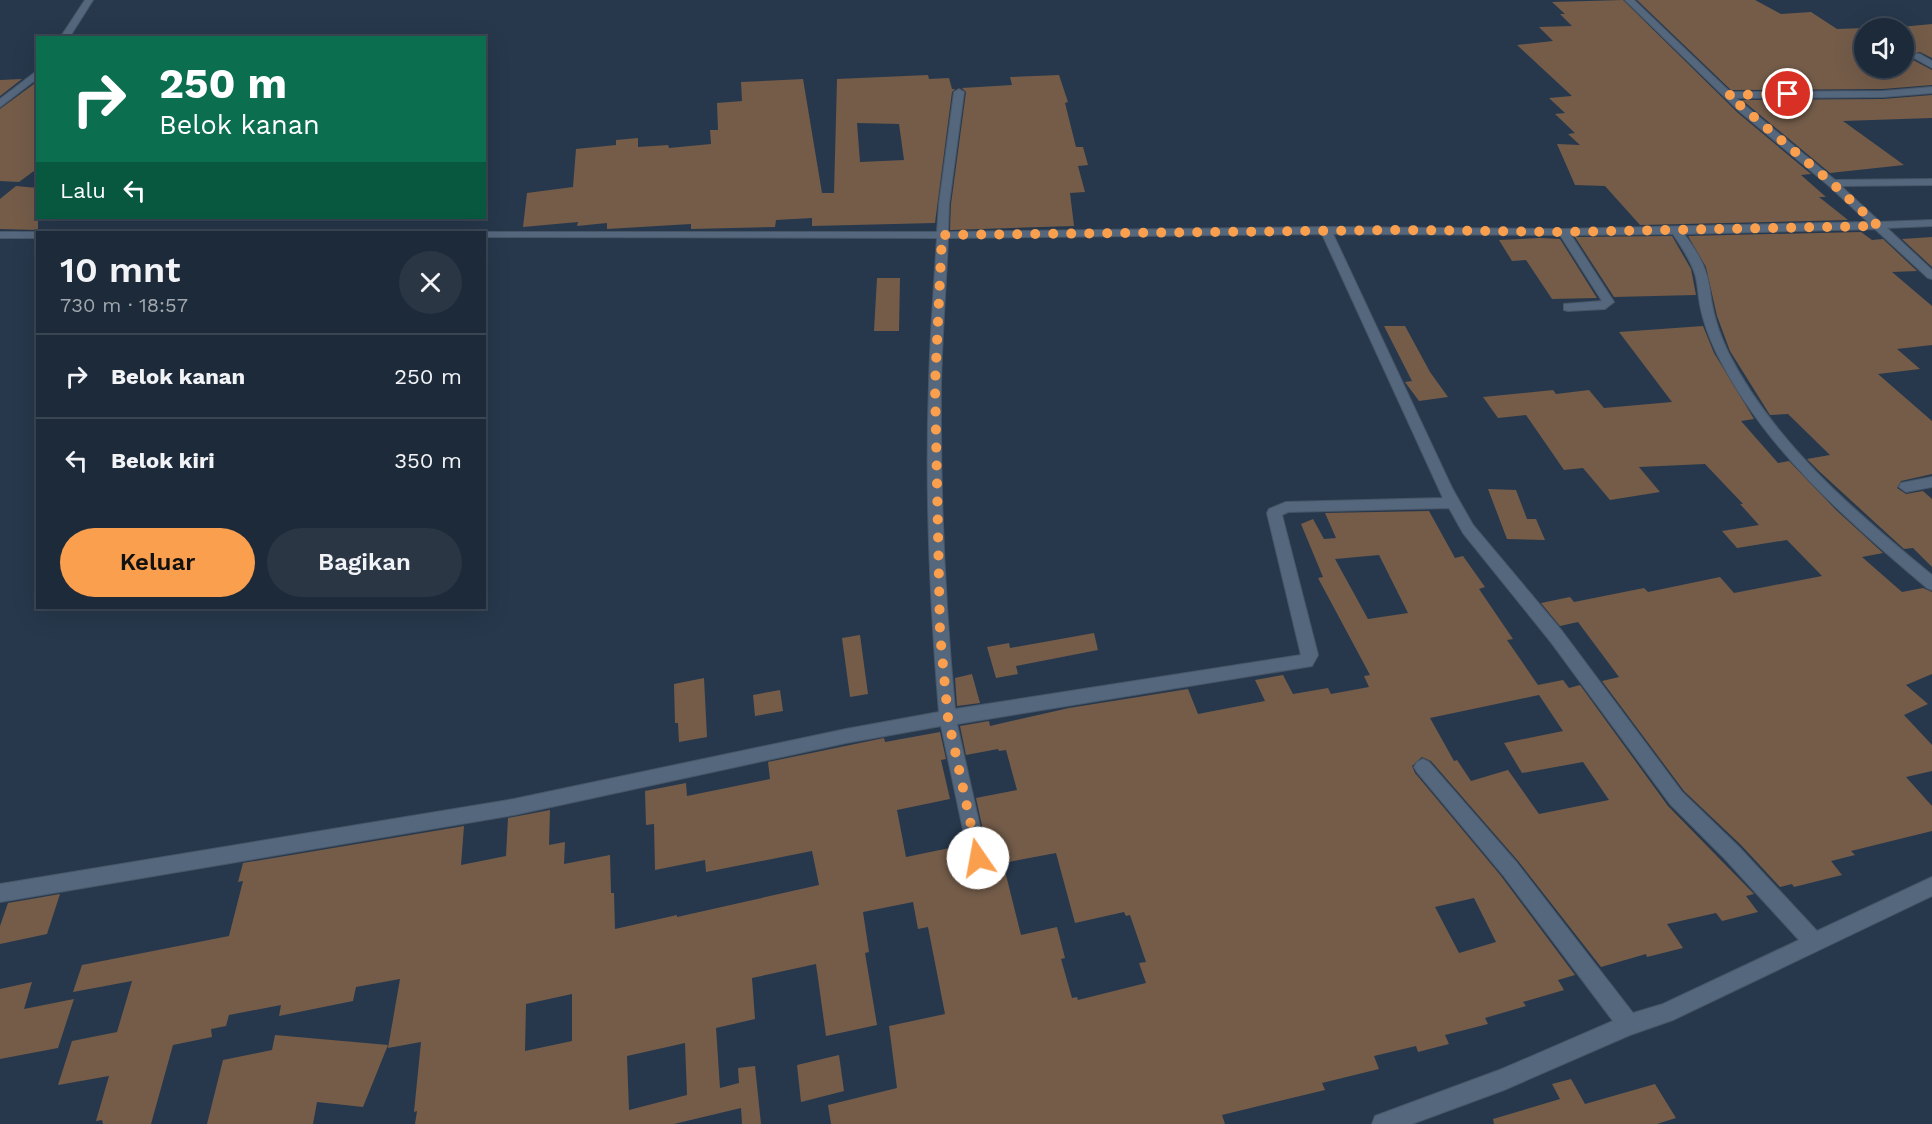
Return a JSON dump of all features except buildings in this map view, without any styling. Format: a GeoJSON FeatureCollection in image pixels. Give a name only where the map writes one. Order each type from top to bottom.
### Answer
{"type":"FeatureCollection","features":[{"type":"Feature","properties":{"kind":"street"},"geometry":{"type":"LineString","coordinates":[[65,36],[88,0]]}},
{"type":"Feature","properties":{"kind":"street"},"geometry":{"type":"LineString","coordinates":[[1629,0],[1728,95],[1832,183],[1932,276]]}},
{"type":"Feature","properties":{"kind":"street"},"geometry":{"type":"LineString","coordinates":[[1917,56],[1932,65]]}},
{"type":"Feature","properties":{"kind":"street"},"geometry":{"type":"LineString","coordinates":[[0,104],[36,75]]}},
{"type":"Feature","properties":{"kind":"street"},"geometry":{"type":"LineString","coordinates":[[1728,95],[1883,94],[1932,90]]}},
{"type":"Feature","properties":{"kind":"street"},"geometry":{"type":"LineString","coordinates":[[959,92],[944,204],[935,385],[940,633],[948,718],[978,858]]}},
{"type":"Feature","properties":{"kind":"street"},"geometry":{"type":"LineString","coordinates":[[1832,183],[1932,182]]}},
{"type":"Feature","properties":{"kind":"street"},"geometry":{"type":"LineString","coordinates":[[486,234],[942,235],[1326,230],[1563,232],[1932,224]]}},
{"type":"Feature","properties":{"kind":"street"},"geometry":{"type":"LineString","coordinates":[[1326,230],[1452,503],[1468,529],[1556,636],[1676,798],[1732,853],[1814,942]]}},
{"type":"Feature","properties":{"kind":"street"},"geometry":{"type":"LineString","coordinates":[[1676,230],[1702,278],[1711,327],[1727,362],[1757,411],[1788,450],[1839,502],[1932,584]]}},
{"type":"Feature","properties":{"kind":"street"},"geometry":{"type":"LineString","coordinates":[[1563,232],[1608,302],[1605,305],[1568,307]]}},
{"type":"Feature","properties":{"kind":"street"},"geometry":{"type":"LineString","coordinates":[[0,235],[36,235]]}},
{"type":"Feature","properties":{"kind":"street"},"geometry":{"type":"LineString","coordinates":[[1906,487],[1932,482]]}},
{"type":"Feature","properties":{"kind":"street"},"geometry":{"type":"LineString","coordinates":[[0,893],[514,807],[846,736],[1306,661],[1310,655],[1306,636],[1274,513],[1286,507],[1452,503]]}},
{"type":"Feature","properties":{"kind":"street"},"geometry":{"type":"LineString","coordinates":[[1423,767],[1510,869],[1629,1025]]}},
{"type":"Feature","properties":{"kind":"street"},"geometry":{"type":"LineString","coordinates":[[1383,1124],[1504,1079],[1629,1025],[1666,1013],[1932,886]]}},
{"type":"Feature","properties":{"kind":"route"},"geometry":{"type":"LineString","coordinates":[[978,858],[948,718],[940,633],[935,385],[942,235],[1191,234],[1326,230],[1563,232],[1878,226],[1832,183],[1728,95],[1788,94]]}}]}
